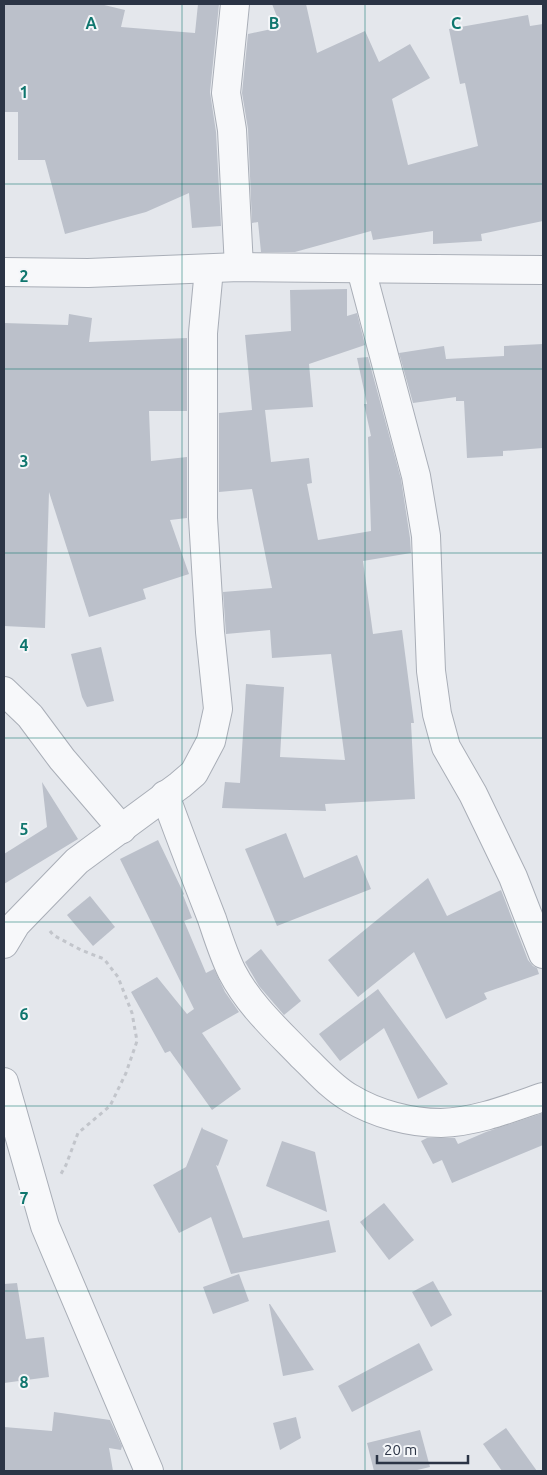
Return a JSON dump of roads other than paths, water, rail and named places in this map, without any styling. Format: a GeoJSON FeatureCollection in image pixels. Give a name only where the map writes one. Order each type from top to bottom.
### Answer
{"type":"FeatureCollection","features":[{"type":"Feature","properties":{"kind":"street"},"geometry":{"type":"LineString","coordinates":[[235,4],[226,93],[232,130],[239,267]]}},
{"type":"Feature","properties":{"kind":"street"},"geometry":{"type":"LineString","coordinates":[[4,272],[88,273],[239,267],[543,270]]}},
{"type":"Feature","properties":{"kind":"street"},"geometry":{"type":"LineString","coordinates":[[361,268],[417,484],[426,536],[431,671],[439,722],[446,747],[473,794],[509,868],[543,954]]}},
{"type":"Feature","properties":{"kind":"street"},"geometry":{"type":"LineString","coordinates":[[4,944],[16,924],[77,861],[194,773],[211,741],[218,709],[210,632],[203,518],[203,333],[209,269]]}},
{"type":"Feature","properties":{"kind":"street"},"geometry":{"type":"LineString","coordinates":[[4,691],[30,716],[62,759],[122,829]]}},
{"type":"Feature","properties":{"kind":"street"},"geometry":{"type":"LineString","coordinates":[[165,795],[232,971],[245,994],[323,1076],[350,1098],[380,1111],[413,1121],[442,1123],[470,1119],[505,1110],[543,1097]]}},
{"type":"Feature","properties":{"kind":"street"},"geometry":{"type":"LineString","coordinates":[[4,1082],[45,1226],[149,1471]]}}]}
